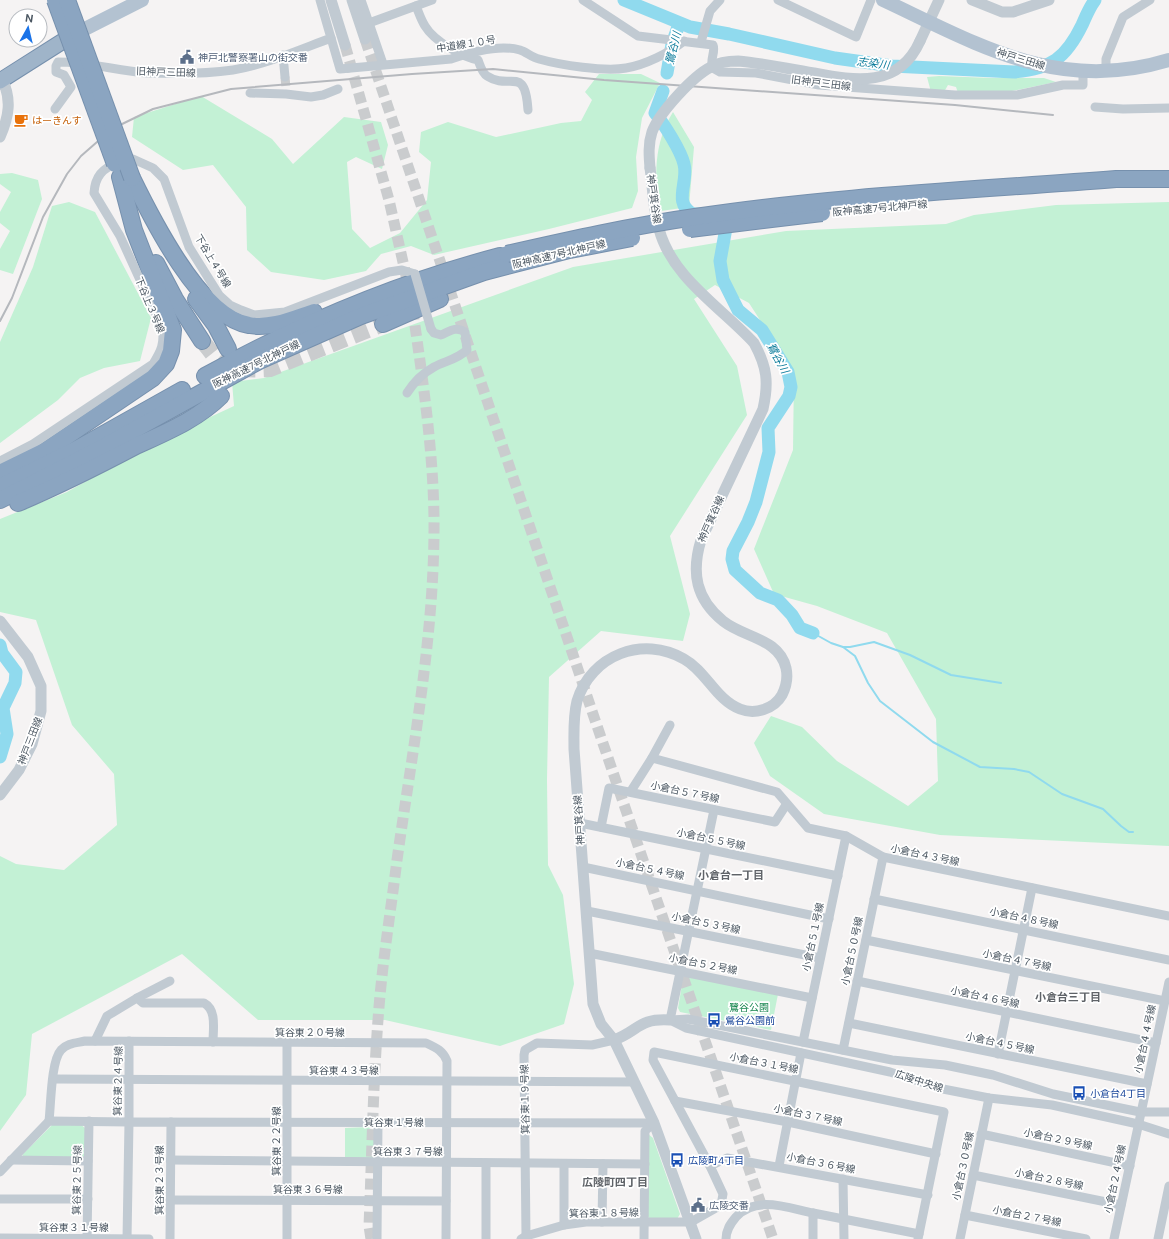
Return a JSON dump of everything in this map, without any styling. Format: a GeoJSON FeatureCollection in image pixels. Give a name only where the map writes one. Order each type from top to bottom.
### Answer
{"type":"FeatureCollection","features":[{"type":"Feature","properties":{"kind":"highway"},"geometry":{"type":"LineString","coordinates":[[48,0],[67,30]]}},
{"type":"Feature","properties":{"kind":"highway"},"geometry":{"type":"LineString","coordinates":[[55,0],[158,266],[175,299],[202,341]]}},
{"type":"Feature","properties":{"kind":"highway"},"geometry":{"type":"LineString","coordinates":[[61,0],[67,30]]}},
{"type":"Feature","properties":{"kind":"highway"},"geometry":{"type":"LineString","coordinates":[[0,473],[44,451],[153,378],[166,364],[171,351],[173,330],[134,230],[124,175],[67,0]]}},
{"type":"Feature","properties":{"kind":"highway"},"geometry":{"type":"LineString","coordinates":[[1,76],[67,30]]}},
{"type":"Feature","properties":{"kind":"highway"},"geometry":{"type":"LineString","coordinates":[[124,175],[196,285],[222,314],[247,325],[265,326],[283,322],[447,267],[476,262]]}},
{"type":"Feature","properties":{"kind":"highway"},"geometry":{"type":"LineString","coordinates":[[124,175],[150,222],[168,259],[216,326],[228,349]]}},
{"type":"Feature","properties":{"kind":"highway","name":"阪神高速7号北神戸線"},"geometry":{"type":"LineString","coordinates":[[0,487],[75,450],[241,357],[309,324],[391,291],[476,262],[596,233],[695,217],[775,207],[1116,179],[1169,179]]}},
{"type":"Feature","properties":{"kind":"highway","name":"阪神高速7号北神戸線"},"geometry":{"type":"LineString","coordinates":[[0,500],[96,452],[258,361],[361,316],[477,274],[569,250],[700,227],[820,213],[1070,192],[1169,190]]}},
{"type":"Feature","properties":{"kind":"highway"},"geometry":{"type":"LineString","coordinates":[[383,324],[481,282],[569,250]]}},
{"type":"Feature","properties":{"kind":"highway"},"geometry":{"type":"LineString","coordinates":[[0,510],[62,485],[177,426],[209,408],[221,396]]}},
{"type":"Feature","properties":{"kind":"main road"},"geometry":{"type":"LineString","coordinates":[[67,30],[122,0]]}},
{"type":"Feature","properties":{"kind":"main road"},"geometry":{"type":"LineString","coordinates":[[67,30],[142,0]]}},
{"type":"Feature","properties":{"kind":"main road","name":"神戸三田線"},"geometry":{"type":"LineString","coordinates":[[883,0],[1008,57],[1048,68],[1079,71],[1106,71],[1136,68],[1169,60]]}},
{"type":"Feature","properties":{"kind":"street"},"geometry":{"type":"LineString","coordinates":[[320,0],[331,38]]}},
{"type":"Feature","properties":{"kind":"street"},"geometry":{"type":"LineString","coordinates":[[331,0],[345,45]]}},
{"type":"Feature","properties":{"kind":"street"},"geometry":{"type":"LineString","coordinates":[[352,0],[365,39]]}},
{"type":"Feature","properties":{"kind":"street"},"geometry":{"type":"LineString","coordinates":[[361,0],[383,64]]}},
{"type":"Feature","properties":{"kind":"street"},"geometry":{"type":"LineString","coordinates":[[369,23],[432,0]]}},
{"type":"Feature","properties":{"kind":"street"},"geometry":{"type":"LineString","coordinates":[[583,0],[632,34],[676,44],[702,40],[710,11],[720,0]]}},
{"type":"Feature","properties":{"kind":"street"},"geometry":{"type":"LineString","coordinates":[[778,0],[856,37],[871,0]]}},
{"type":"Feature","properties":{"kind":"street"},"geometry":{"type":"LineString","coordinates":[[928,21],[939,0]]}},
{"type":"Feature","properties":{"kind":"street"},"geometry":{"type":"LineString","coordinates":[[972,0],[1002,12],[1014,12],[1049,0]]}},
{"type":"Feature","properties":{"kind":"street"},"geometry":{"type":"LineString","coordinates":[[1106,71],[1106,60],[1123,18],[1150,0]]}},
{"type":"Feature","properties":{"kind":"street"},"geometry":{"type":"LineString","coordinates":[[416,6],[425,26],[432,35],[444,44],[469,58],[478,60],[486,75],[494,80],[516,81],[522,84],[527,95],[528,110]]}},
{"type":"Feature","properties":{"kind":"street","name":"神戸箕谷線"},"geometry":{"type":"LineString","coordinates":[[614,1040],[601,1024],[593,1004],[589,953],[574,749],[575,710],[586,682],[605,661],[636,649],[652,648],[666,651],[692,664],[733,705],[750,712],[758,711],[773,705],[782,695],[787,681],[786,666],[779,652],[724,622],[707,604],[697,581],[696,563],[701,540],[763,409],[768,388],[767,375],[761,356],[754,343],[688,279],[672,260],[664,244],[656,218],[650,168],[650,141],[658,121],[676,98],[704,71],[717,64],[738,61],[882,84],[892,72],[904,65],[920,41],[928,21]]}},
{"type":"Feature","properties":{"kind":"street"},"geometry":{"type":"LineString","coordinates":[[67,30],[84,64],[105,123]]}},
{"type":"Feature","properties":{"kind":"street","name":"旧神戸三田線"},"geometry":{"type":"LineString","coordinates":[[55,109],[71,87],[64,75],[56,72],[58,62],[84,64],[127,71],[200,74],[234,70],[331,38]]}},
{"type":"Feature","properties":{"kind":"street","name":"中道線１０号"},"geometry":{"type":"LineString","coordinates":[[331,38],[340,69],[451,59],[464,54],[504,49],[520,50],[531,57],[547,61],[584,67],[619,68],[641,63],[676,44]]}},
{"type":"Feature","properties":{"kind":"street","name":"旧神戸三田線"},"geometry":{"type":"LineString","coordinates":[[702,40],[714,45],[712,65],[713,68],[720,72],[756,73],[820,84],[882,84],[955,95],[1017,95],[1063,85],[1083,86],[1079,71]]}},
{"type":"Feature","properties":{"kind":"street"},"geometry":{"type":"LineString","coordinates":[[283,55],[285,77]]}},
{"type":"Feature","properties":{"kind":"street"},"geometry":{"type":"LineString","coordinates":[[0,137],[8,109],[8,92],[1,76]]}},
{"type":"Feature","properties":{"kind":"street"},"geometry":{"type":"LineString","coordinates":[[250,93],[286,91],[311,97],[323,95],[338,89]]}},
{"type":"Feature","properties":{"kind":"street"},"geometry":{"type":"LineString","coordinates":[[1095,107],[1123,109],[1169,108]]}},
{"type":"Feature","properties":{"kind":"street"},"geometry":{"type":"LineString","coordinates":[[111,138],[124,175]]}},
{"type":"Feature","properties":{"kind":"street","name":"下谷上４号線"},"geometry":{"type":"LineString","coordinates":[[124,175],[133,159],[153,168],[164,179],[189,247],[219,295],[230,305],[254,315],[285,312],[389,272],[402,270],[415,274],[431,329],[434,333],[441,335],[451,330],[461,330],[465,332],[467,350],[463,354],[433,368],[420,377],[407,393]]}},
{"type":"Feature","properties":{"kind":"street","name":"下谷上３号線"},"geometry":{"type":"LineString","coordinates":[[0,461],[33,444],[153,364],[161,351],[164,339],[162,328],[120,236],[94,193],[97,177],[107,166],[124,175]]}},
{"type":"Feature","properties":{"kind":"street","name":"神戸三田線"},"geometry":{"type":"LineString","coordinates":[[0,621],[28,657],[41,686],[42,711],[32,744],[20,770],[0,794]]}},
{"type":"Feature","properties":{"kind":"street"},"geometry":{"type":"LineString","coordinates":[[631,791],[652,758],[670,725]]}},
{"type":"Feature","properties":{"kind":"street","name":"小倉台４３号線"},"geometry":{"type":"LineString","coordinates":[[652,758],[777,792],[786,805],[808,828],[846,836],[883,857],[1169,916]]}},
{"type":"Feature","properties":{"kind":"street","name":"小倉台５７号線"},"geometry":{"type":"LineString","coordinates":[[601,827],[609,788],[631,791],[714,810],[776,822],[786,805]]}},
{"type":"Feature","properties":{"kind":"street"},"geometry":{"type":"LineString","coordinates":[[670,1020],[714,810]]}},
{"type":"Feature","properties":{"kind":"street","name":"小倉台５５号線"},"geometry":{"type":"LineString","coordinates":[[580,823],[838,876]]}},
{"type":"Feature","properties":{"kind":"street","name":"小倉台５１号線"},"geometry":{"type":"LineString","coordinates":[[804,1042],[846,836]]}},
{"type":"Feature","properties":{"kind":"street","name":"小倉台５０号線"},"geometry":{"type":"LineString","coordinates":[[843,1050],[883,857]]}},
{"type":"Feature","properties":{"kind":"street","name":"小倉台５４号線"},"geometry":{"type":"LineString","coordinates":[[583,867],[698,890],[829,919]]}},
{"type":"Feature","properties":{"kind":"street"},"geometry":{"type":"LineString","coordinates":[[998,1054],[1032,888]]}},
{"type":"Feature","properties":{"kind":"street","name":"小倉台４８号線"},"geometry":{"type":"LineString","coordinates":[[874,898],[1169,960]]}},
{"type":"Feature","properties":{"kind":"street","name":"小倉台５３号線"},"geometry":{"type":"LineString","coordinates":[[587,911],[820,958]]}},
{"type":"Feature","properties":{"kind":"street","name":"小倉台４７号線"},"geometry":{"type":"LineString","coordinates":[[866,940],[1165,1002]]}},
{"type":"Feature","properties":{"kind":"street","name":"小倉台５２号線"},"geometry":{"type":"LineString","coordinates":[[589,953],[812,998]]}},
{"type":"Feature","properties":{"kind":"street"},"geometry":{"type":"LineString","coordinates":[[95,1041],[107,1016],[170,981]]}},
{"type":"Feature","properties":{"kind":"street","name":"小倉台４６号線"},"geometry":{"type":"LineString","coordinates":[[857,981],[1156,1043]]}},
{"type":"Feature","properties":{"kind":"street","name":"小倉台４４号線"},"geometry":{"type":"LineString","coordinates":[[1138,1124],[1169,982]]}},
{"type":"Feature","properties":{"kind":"street"},"geometry":{"type":"LineString","coordinates":[[137,998],[143,1003],[204,1003],[209,1006],[213,1013],[213,1042]]}},
{"type":"Feature","properties":{"kind":"street","name":"広陵中央線"},"geometry":{"type":"LineString","coordinates":[[614,1040],[648,1021],[688,1018],[892,1060],[945,1065],[993,1075],[1053,1094],[1140,1112],[1169,1112]]}},
{"type":"Feature","properties":{"kind":"street","name":"広陵中央線"},"geometry":{"type":"LineString","coordinates":[[670,1020],[686,1028],[890,1072],[943,1089],[989,1098],[1052,1105],[1138,1124],[1169,1134]]}},
{"type":"Feature","properties":{"kind":"street","name":"小倉台４５号線"},"geometry":{"type":"LineString","coordinates":[[849,1023],[1147,1084]]}},
{"type":"Feature","properties":{"kind":"street"},"geometry":{"type":"LineString","coordinates":[[614,1040],[654,1123],[696,1239]]}},
{"type":"Feature","properties":{"kind":"street","name":"箕谷東１９号線"},"geometry":{"type":"LineString","coordinates":[[524,1237],[526,1163],[525,1050],[533,1044],[592,1045],[614,1040]]}},
{"type":"Feature","properties":{"kind":"street","name":"箕谷東２０号線"},"geometry":{"type":"LineString","coordinates":[[49,1121],[56,1062],[61,1050],[70,1044],[95,1041],[426,1044],[438,1048],[444,1054],[447,1061],[446,1239]]}},
{"type":"Feature","properties":{"kind":"street","name":"箕谷東２４号線"},"geometry":{"type":"LineString","coordinates":[[128,1122],[129,1042]]}},
{"type":"Feature","properties":{"kind":"street","name":"箕谷東２２号線"},"geometry":{"type":"LineString","coordinates":[[287,1239],[288,1043]]}},
{"type":"Feature","properties":{"kind":"street","name":"小倉台３１号線"},"geometry":{"type":"LineString","coordinates":[[691,1222],[721,1205],[723,1194],[710,1166],[653,1060],[654,1052],[944,1112],[919,1237]]}},
{"type":"Feature","properties":{"kind":"street"},"geometry":{"type":"LineString","coordinates":[[779,1166],[801,1053]]}},
{"type":"Feature","properties":{"kind":"street","name":"箕谷東４３号線"},"geometry":{"type":"LineString","coordinates":[[54,1080],[634,1082]]}},
{"type":"Feature","properties":{"kind":"street","name":"小倉台３０号線"},"geometry":{"type":"LineString","coordinates":[[960,1239],[989,1098]]}},
{"type":"Feature","properties":{"kind":"street","name":"小倉台３７号線"},"geometry":{"type":"LineString","coordinates":[[675,1101],[788,1122],[936,1154]]}},
{"type":"Feature","properties":{"kind":"street"},"geometry":{"type":"LineString","coordinates":[[0,1172],[49,1121],[128,1122],[127,1239]]}},
{"type":"Feature","properties":{"kind":"street","name":"箕谷東２５号線"},"geometry":{"type":"LineString","coordinates":[[88,1239],[89,1121]]}},
{"type":"Feature","properties":{"kind":"street","name":"箕谷東１号線"},"geometry":{"type":"LineString","coordinates":[[128,1122],[654,1123]]}},
{"type":"Feature","properties":{"kind":"street","name":"箕谷東２３号線"},"geometry":{"type":"LineString","coordinates":[[170,1122],[170,1239]]}},
{"type":"Feature","properties":{"kind":"street"},"geometry":{"type":"LineString","coordinates":[[377,1239],[378,1122]]}},
{"type":"Feature","properties":{"kind":"street"},"geometry":{"type":"LineString","coordinates":[[644,1239],[645,1131],[654,1123]]}},
{"type":"Feature","properties":{"kind":"street","name":"小倉台２４号線"},"geometry":{"type":"LineString","coordinates":[[1114,1239],[1138,1124]]}},
{"type":"Feature","properties":{"kind":"street","name":"小倉台２９号線"},"geometry":{"type":"LineString","coordinates":[[981,1134],[1130,1166]]}},
{"type":"Feature","properties":{"kind":"street","name":"小倉台３６号線"},"geometry":{"type":"LineString","coordinates":[[710,1166],[727,1158],[779,1166],[928,1194]]}},
{"type":"Feature","properties":{"kind":"street"},"geometry":{"type":"LineString","coordinates":[[11,1160],[88,1161]]}},
{"type":"Feature","properties":{"kind":"street","name":"箕谷東３７号線"},"geometry":{"type":"LineString","coordinates":[[170,1160],[645,1164]]}},
{"type":"Feature","properties":{"kind":"street"},"geometry":{"type":"LineString","coordinates":[[486,1163],[486,1239]]}},
{"type":"Feature","properties":{"kind":"street"},"geometry":{"type":"LineString","coordinates":[[564,1164],[564,1225]]}},
{"type":"Feature","properties":{"kind":"street"},"geometry":{"type":"LineString","coordinates":[[602,1222],[603,1164]]}},
{"type":"Feature","properties":{"kind":"street","name":"小倉台２８号線"},"geometry":{"type":"LineString","coordinates":[[973,1175],[1121,1206]]}},
{"type":"Feature","properties":{"kind":"street"},"geometry":{"type":"LineString","coordinates":[[844,1179],[844,1239]]}},
{"type":"Feature","properties":{"kind":"street"},"geometry":{"type":"LineString","coordinates":[[1158,1239],[1166,1214],[1169,1186]]}},
{"type":"Feature","properties":{"kind":"street"},"geometry":{"type":"LineString","coordinates":[[0,1199],[88,1199]]}},
{"type":"Feature","properties":{"kind":"street","name":"箕谷東３６号線"},"geometry":{"type":"LineString","coordinates":[[170,1200],[446,1201]]}},
{"type":"Feature","properties":{"kind":"street"},"geometry":{"type":"LineString","coordinates":[[726,1239],[726,1232],[731,1223],[742,1211],[754,1206],[772,1204],[919,1237]]}},
{"type":"Feature","properties":{"kind":"street"},"geometry":{"type":"LineString","coordinates":[[812,1213],[813,1239]]}},
{"type":"Feature","properties":{"kind":"street","name":"小倉台２７号線"},"geometry":{"type":"LineString","coordinates":[[965,1214],[1086,1239]]}},
{"type":"Feature","properties":{"kind":"street","name":"箕谷東１８号線"},"geometry":{"type":"LineString","coordinates":[[524,1237],[564,1225],[602,1222],[691,1222]]}},
{"type":"Feature","properties":{"kind":"street","name":"箕谷東３１号線"},"geometry":{"type":"LineString","coordinates":[[0,1238],[149,1239]]}},
{"type":"Feature","properties":{"kind":"green space"},"geometry":{"type":"Polygon","coordinates":[[[599,74],[641,74],[660,83],[642,118],[636,157],[638,191],[632,208],[549,229],[434,255],[411,246],[381,254],[366,271],[324,280],[271,272],[247,250],[246,207],[213,165],[183,170],[132,137],[134,117],[201,96],[272,139],[293,164],[344,117],[381,122],[388,145],[382,169],[356,157],[347,162],[352,229],[370,248],[400,233],[427,200],[431,162],[419,152],[421,132],[448,122],[496,137],[561,123],[581,121],[592,100],[585,92],[599,74]]]}},
{"type":"Feature","properties":{"kind":"green space"},"geometry":{"type":"Polygon","coordinates":[[[927,77],[1044,78],[1056,82],[1012,91],[958,93],[956,87],[948,85],[944,92],[931,92],[927,77]]]}},
{"type":"Feature","properties":{"kind":"green space"},"geometry":{"type":"Polygon","coordinates":[[[673,112],[694,147],[689,207],[661,211],[657,186],[657,160],[662,136],[673,112]]]}},
{"type":"Feature","properties":{"kind":"green space"},"geometry":{"type":"Polygon","coordinates":[[[12,173],[38,180],[42,199],[13,274],[0,270],[0,249],[10,231],[0,223],[0,212],[11,192],[0,184],[0,174],[12,173]]]}},
{"type":"Feature","properties":{"kind":"green space"},"geometry":{"type":"Polygon","coordinates":[[[69,202],[95,212],[151,318],[140,361],[104,368],[80,378],[58,400],[0,443],[0,342],[33,267],[52,206],[69,202]]]}},
{"type":"Feature","properties":{"kind":"green space"},"geometry":{"type":"Polygon","coordinates":[[[1169,202],[1169,846],[940,835],[824,814],[770,776],[754,743],[771,716],[802,727],[837,761],[908,806],[938,781],[936,719],[887,633],[817,606],[774,594],[754,549],[793,450],[794,373],[749,303],[715,285],[694,299],[737,366],[747,415],[670,536],[690,614],[683,641],[601,631],[549,677],[547,780],[548,865],[563,895],[574,984],[564,1024],[500,1046],[385,1020],[258,1020],[182,954],[32,1034],[26,1095],[0,1131],[0,856],[16,864],[64,870],[117,825],[114,774],[72,725],[36,620],[0,612],[0,519],[67,492],[150,445],[234,406],[232,382],[264,378],[573,267],[786,231],[946,224],[974,215],[1056,205],[1169,202]]]}},
{"type":"Feature","properties":{"kind":"green space","name":"鷺谷公園"},"geometry":{"type":"Polygon","coordinates":[[[688,976],[778,994],[771,1030],[680,1012],[678,1008],[683,979],[688,976]]]}},
{"type":"Feature","properties":{"kind":"green space"},"geometry":{"type":"Polygon","coordinates":[[[80,1124],[85,1128],[86,1155],[81,1158],[22,1158],[23,1154],[52,1125],[80,1124]]]}},
{"type":"Feature","properties":{"kind":"green space"},"geometry":{"type":"Polygon","coordinates":[[[368,1127],[374,1132],[375,1157],[371,1160],[345,1160],[345,1128],[368,1127]]]}},
{"type":"Feature","properties":{"kind":"green space"},"geometry":{"type":"Polygon","coordinates":[[[648,1134],[653,1138],[680,1214],[677,1219],[650,1219],[647,1215],[648,1134]]]}},
{"type":"Feature","properties":{"kind":"waterway","name":"志染川"},"geometry":{"type":"LineString","coordinates":[[624,0],[690,27],[729,34],[835,58],[892,66],[1014,72],[1048,65],[1063,54],[1076,36],[1095,0]]}},
{"type":"Feature","properties":{"kind":"waterway","name":"鷺谷川"},"geometry":{"type":"LineString","coordinates":[[667,73],[672,44],[678,27],[677,23]]}},
{"type":"Feature","properties":{"kind":"waterway","name":"鷺谷川"},"geometry":{"type":"LineString","coordinates":[[663,91],[655,113],[672,138],[684,164],[685,178],[682,192],[683,204],[693,214],[701,214]]}},
{"type":"Feature","properties":{"kind":"waterway","name":"鷺谷川"},"geometry":{"type":"LineString","coordinates":[[721,217],[726,228],[720,261],[723,280],[738,310],[762,330],[788,372],[791,387],[789,396],[768,428],[769,452],[756,502],[748,522],[733,551],[732,559],[735,570],[760,593],[778,600],[792,615],[800,628],[813,633]]}},
{"type":"Feature","properties":{"kind":"waterway"},"geometry":{"type":"LineString","coordinates":[[813,633],[831,643],[843,647],[874,642],[910,655],[951,675],[1001,683]]}},
{"type":"Feature","properties":{"kind":"waterway"},"geometry":{"type":"LineString","coordinates":[[0,645],[2,653],[16,672],[15,683],[3,708],[7,734],[0,757]]}},
{"type":"Feature","properties":{"kind":"waterway"},"geometry":{"type":"LineString","coordinates":[[843,647],[855,656],[868,683],[880,701],[933,742],[980,767],[1014,769],[1029,772],[1062,794],[1103,809],[1121,826],[1129,832],[1133,832]]}},
{"type":"Feature","properties":{"kind":"tunnel"},"geometry":{"type":"LineString","coordinates":[[365,39],[595,720],[773,1239]]}},
{"type":"Feature","properties":{"kind":"tunnel"},"geometry":{"type":"LineString","coordinates":[[345,45],[389,200],[407,280]]}},
{"type":"Feature","properties":{"kind":"tunnel"},"geometry":{"type":"LineString","coordinates":[[285,77],[286,88]]}},
{"type":"Feature","properties":{"kind":"tunnel"},"geometry":{"type":"LineString","coordinates":[[371,1239],[369,1226],[373,1116],[381,989],[397,860],[422,689],[431,604],[433,561],[434,518],[432,464],[420,358],[412,305]]}},
{"type":"Feature","properties":{"kind":"tunnel"},"geometry":{"type":"LineString","coordinates":[[202,341],[216,358],[228,365],[242,369],[270,369],[383,324]]}},
{"type":"Feature","properties":{"kind":"railway"},"geometry":{"type":"LineString","coordinates":[[0,321],[12,298],[43,217],[67,174],[81,156],[118,126],[153,109],[231,89],[493,69],[604,80],[955,105],[1053,115]]}},
{"type":"Feature","properties":{"kind":"place","name":"神戸北警察署山の街交番"},"geometry":{"type":"Point","coordinates":[187,57]}},
{"type":"Feature","properties":{"kind":"place","name":"はーきんす"},"geometry":{"type":"Point","coordinates":[21,120]}},
{"type":"Feature","properties":{"kind":"place","name":"鶯谷公園前"},"geometry":{"type":"Point","coordinates":[714,1020]}},
{"type":"Feature","properties":{"kind":"place","name":"小倉台4丁目"},"geometry":{"type":"Point","coordinates":[1079,1093]}},
{"type":"Feature","properties":{"kind":"place","name":"広陵町4丁目"},"geometry":{"type":"Point","coordinates":[677,1160]}},
{"type":"Feature","properties":{"kind":"place","name":"広陵交番"},"geometry":{"type":"Point","coordinates":[698,1205]}},
{"type":"Feature","properties":{"kind":"district","name":"小倉台一丁目"},"geometry":{"type":"Point","coordinates":[731,875]}},
{"type":"Feature","properties":{"kind":"district","name":"小倉台三丁目"},"geometry":{"type":"Point","coordinates":[1068,997]}},
{"type":"Feature","properties":{"kind":"district","name":"広陵町四丁目"},"geometry":{"type":"Point","coordinates":[615,1182]}}]}
